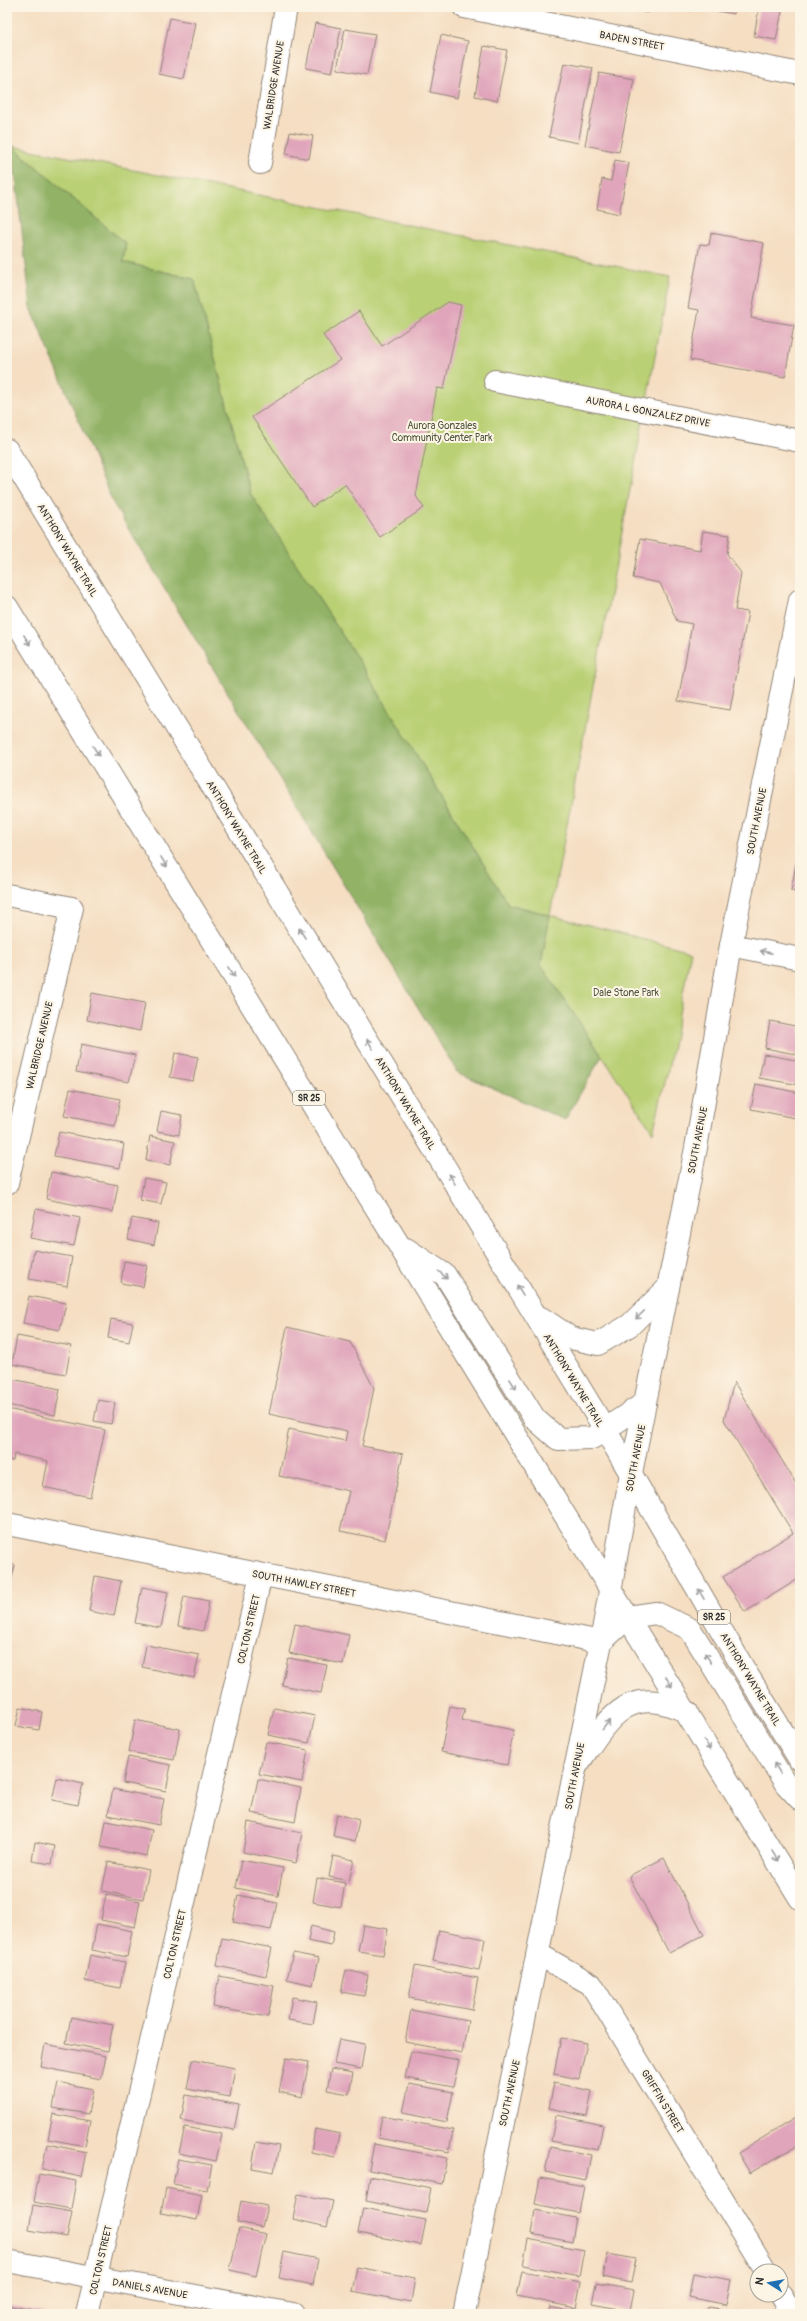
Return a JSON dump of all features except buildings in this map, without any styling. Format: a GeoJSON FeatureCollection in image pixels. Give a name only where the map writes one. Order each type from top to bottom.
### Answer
{"type":"FeatureCollection","features":[{"type":"Feature","properties":{"kind":"main road","name":"BADEN STREET"},"geometry":{"type":"LineString","coordinates":[[464,7],[800,74]]}},
{"type":"Feature","properties":{"kind":"main road","name":"WALBRIDGE AVENUE"},"geometry":{"type":"LineString","coordinates":[[260,163],[282,8]]}},
{"type":"Feature","properties":{"kind":"main road","name":"AURORA L GONZALEZ DRIVE"},"geometry":{"type":"LineString","coordinates":[[495,381],[800,441]]}},
{"type":"Feature","properties":{"kind":"main road","name":"ANTHONY WAYNE TRAIL"},"geometry":{"type":"LineString","coordinates":[[7,450],[606,1431],[746,1671],[800,1760]]}},
{"type":"Feature","properties":{"kind":"main road","name":"SOUTH AVENUE"},"geometry":{"type":"LineString","coordinates":[[464,2314],[601,1642],[631,1474],[696,1148],[731,945],[800,600]]}},
{"type":"Feature","properties":{"kind":"main road","name":"SR 25"},"geometry":{"type":"LineString","coordinates":[[7,607],[800,1898]]}},
{"type":"Feature","properties":{"kind":"main road","name":"WALBRIDGE AVENUE"},"geometry":{"type":"LineString","coordinates":[[7,895],[72,908],[7,1183]]}},
{"type":"Feature","properties":{"kind":"main road"},"geometry":{"type":"LineString","coordinates":[[731,945],[800,959]]}},
{"type":"Feature","properties":{"kind":"main road"},"geometry":{"type":"LineString","coordinates":[[400,1245],[445,1275],[535,1419],[558,1439],[592,1438],[606,1431],[646,1403]]}},
{"type":"Feature","properties":{"kind":"main road"},"geometry":{"type":"LineString","coordinates":[[534,1314],[571,1338],[598,1344],[630,1325],[668,1288]]}},
{"type":"Feature","properties":{"kind":"main road","name":"SOUTH HAWLEY STREET"},"geometry":{"type":"LineString","coordinates":[[7,1524],[601,1642]]}},
{"type":"Feature","properties":{"kind":"main road","name":"COLTON STREET"},"geometry":{"type":"LineString","coordinates":[[87,2314],[261,1575]]}},
{"type":"Feature","properties":{"kind":"main road"},"geometry":{"type":"LineString","coordinates":[[601,1642],[628,1617],[656,1613],[690,1629],[786,1784],[800,1799]]}},
{"type":"Feature","properties":{"kind":"main road"},"geometry":{"type":"LineString","coordinates":[[575,1768],[611,1719],[636,1702],[658,1701],[687,1712]]}},
{"type":"Feature","properties":{"kind":"main road","name":"GRIFFIN STREET"},"geometry":{"type":"LineString","coordinates":[[538,1954],[591,1984],[761,2263]]}},
{"type":"Feature","properties":{"kind":"main road","name":"DANIELS AVENUE"},"geometry":{"type":"LineString","coordinates":[[7,2261],[293,2314]]}},
{"type":"Feature","properties":{"kind":"main road"},"geometry":{"type":"LineString","coordinates":[[786,2303],[793,2314]]}},
{"type":"Feature","properties":{"kind":"green space","name":"Aurora Gonzales Community Center Park"},"geometry":{"type":"Polygon","coordinates":[[[12,146],[670,277],[550,915],[508,904],[359,661],[250,493],[194,279],[123,262],[126,244],[12,146]]]}},
{"type":"Feature","properties":{"kind":"green space"},"geometry":{"type":"Polygon","coordinates":[[[12,146],[126,244],[123,262],[194,279],[250,493],[359,661],[508,904],[550,915],[541,965],[602,1056],[565,1120],[457,1072],[113,503],[31,308],[12,146]]]}},
{"type":"Feature","properties":{"kind":"green space","name":"Dale Stone Park"},"geometry":{"type":"Polygon","coordinates":[[[550,915],[691,951],[669,1066],[653,1132],[541,965],[550,915]]]}}]}
